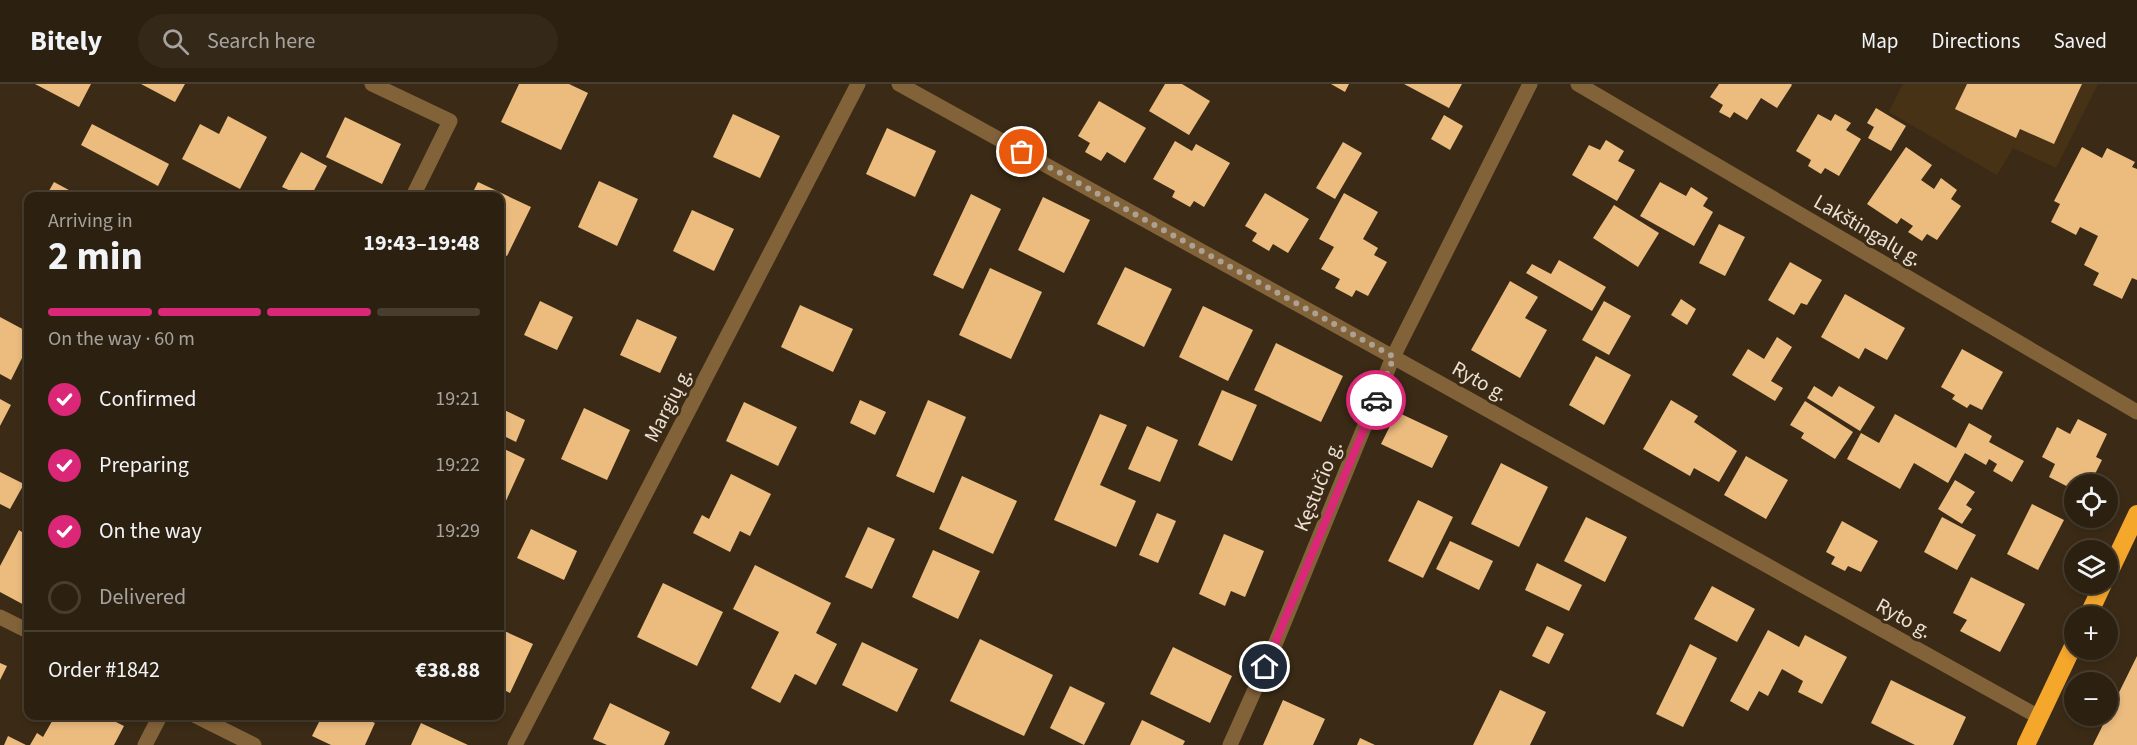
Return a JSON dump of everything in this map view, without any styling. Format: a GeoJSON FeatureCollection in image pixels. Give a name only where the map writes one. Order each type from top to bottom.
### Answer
{"type":"FeatureCollection","features":[{"type":"Feature","properties":{"kind":"highway"},"geometry":{"type":"LineString","coordinates":[[2118,554],[2137,514]]}},
{"type":"Feature","properties":{"kind":"highway"},"geometry":{"type":"LineString","coordinates":[[2026,745],[2066,660]]}},
{"type":"Feature","properties":{"kind":"street"},"geometry":{"type":"LineString","coordinates":[[372,84],[450,121],[415,192]]}},
{"type":"Feature","properties":{"kind":"street","name":"Margių g."},"geometry":{"type":"LineString","coordinates":[[515,745],[858,84]]}},
{"type":"Feature","properties":{"kind":"street","name":"Ryto g."},"geometry":{"type":"LineString","coordinates":[[898,84],[1394,357],[2039,717]]}},
{"type":"Feature","properties":{"kind":"street","name":"Kęstučio g."},"geometry":{"type":"LineString","coordinates":[[1230,745],[1274,647],[1394,357],[1530,84]]}},
{"type":"Feature","properties":{"kind":"street","name":"Lakštingalų g."},"geometry":{"type":"LineString","coordinates":[[1578,84],[2137,412]]}},
{"type":"Feature","properties":{"kind":"street"},"geometry":{"type":"LineString","coordinates":[[0,617],[24,629]]}},
{"type":"Feature","properties":{"kind":"street"},"geometry":{"type":"LineString","coordinates":[[145,745],[158,720]]}},
{"type":"Feature","properties":{"kind":"street"},"geometry":{"type":"LineString","coordinates":[[204,720],[254,745]]}},
{"type":"Feature","properties":{"kind":"shaded area"},"geometry":{"type":"Polygon","coordinates":[[[1903,84],[2098,84],[2056,168],[2013,148],[1997,175],[1889,112],[1903,84]]]}},
{"type":"Feature","properties":{"kind":"building"},"geometry":{"type":"Polygon","coordinates":[[[35,84],[91,84],[79,107],[35,84]]]}},
{"type":"Feature","properties":{"kind":"building"},"geometry":{"type":"Polygon","coordinates":[[[141,84],[185,84],[175,102],[141,84]]]}},
{"type":"Feature","properties":{"kind":"building"},"geometry":{"type":"Polygon","coordinates":[[[519,84],[569,84],[588,93],[561,150],[501,122],[519,84]]]}},
{"type":"Feature","properties":{"kind":"building"},"geometry":{"type":"Polygon","coordinates":[[[1165,84],[1182,84],[1210,101],[1189,135],[1149,111],[1165,84]]]}},
{"type":"Feature","properties":{"kind":"building"},"geometry":{"type":"Polygon","coordinates":[[[1331,84],[1349,84],[1345,92],[1331,84]]]}},
{"type":"Feature","properties":{"kind":"building"},"geometry":{"type":"Polygon","coordinates":[[[1404,84],[1462,84],[1449,108],[1404,84]]]}},
{"type":"Feature","properties":{"kind":"building"},"geometry":{"type":"Polygon","coordinates":[[[1719,84],[1792,85],[1777,108],[1761,98],[1747,120],[1734,112],[1730,118],[1719,112],[1723,105],[1710,97],[1719,84]]]}},
{"type":"Feature","properties":{"kind":"building"},"geometry":{"type":"Polygon","coordinates":[[[1967,84],[2082,84],[2054,144],[2020,129],[2016,138],[1955,109],[1967,84]]]}},
{"type":"Feature","properties":{"kind":"building"},"geometry":{"type":"Polygon","coordinates":[[[1099,101],[1146,128],[1125,163],[1107,152],[1101,161],[1085,152],[1090,143],[1078,136],[1099,101]]]}},
{"type":"Feature","properties":{"kind":"building"},"geometry":{"type":"Polygon","coordinates":[[[1876,108],[1906,126],[1891,151],[1868,138],[1874,127],[1867,123],[1876,108]]]}},
{"type":"Feature","properties":{"kind":"building"},"geometry":{"type":"Polygon","coordinates":[[[733,114],[780,136],[760,178],[713,157],[733,114]]]}},
{"type":"Feature","properties":{"kind":"building"},"geometry":{"type":"Polygon","coordinates":[[[1818,114],[1831,121],[1835,114],[1851,123],[1846,130],[1861,139],[1839,176],[1825,168],[1821,174],[1808,166],[1811,160],[1796,151],[1818,114]]]}},
{"type":"Feature","properties":{"kind":"building"},"geometry":{"type":"Polygon","coordinates":[[[1444,115],[1463,126],[1450,150],[1431,139],[1444,115]]]}},
{"type":"Feature","properties":{"kind":"building"},"geometry":{"type":"Polygon","coordinates":[[[228,116],[267,137],[240,189],[182,159],[200,124],[219,134],[228,116]]]}},
{"type":"Feature","properties":{"kind":"building"},"geometry":{"type":"Polygon","coordinates":[[[345,117],[401,144],[382,184],[326,157],[345,117]]]}},
{"type":"Feature","properties":{"kind":"building"},"geometry":{"type":"Polygon","coordinates":[[[92,124],[169,164],[158,186],[81,145],[92,124]]]}},
{"type":"Feature","properties":{"kind":"building"},"geometry":{"type":"Polygon","coordinates":[[[887,128],[936,151],[915,197],[866,174],[887,128]]]}},
{"type":"Feature","properties":{"kind":"building"},"geometry":{"type":"Polygon","coordinates":[[[1606,140],[1624,151],[1618,161],[1635,170],[1617,201],[1572,175],[1589,145],[1600,150],[1606,140]]]}},
{"type":"Feature","properties":{"kind":"building"},"geometry":{"type":"Polygon","coordinates":[[[1175,141],[1192,151],[1196,144],[1230,163],[1204,207],[1194,201],[1190,207],[1172,197],[1175,191],[1153,179],[1175,141]]]}},
{"type":"Feature","properties":{"kind":"building"},"geometry":{"type":"Polygon","coordinates":[[[1343,142],[1362,153],[1335,199],[1316,188],[1343,142]]]}},
{"type":"Feature","properties":{"kind":"building"},"geometry":{"type":"Polygon","coordinates":[[[1906,147],[1932,165],[1921,180],[1934,189],[1941,178],[1957,190],[1951,199],[1961,206],[1937,240],[1927,234],[1922,241],[1908,232],[1913,226],[1901,218],[1897,224],[1867,204],[1906,147]]]}},
{"type":"Feature","properties":{"kind":"building"},"geometry":{"type":"Polygon","coordinates":[[[2082,147],[2102,158],[2107,148],[2135,162],[2132,167],[2137,169],[2137,280],[2132,278],[2122,299],[2093,285],[2099,273],[2084,265],[2098,236],[2080,227],[2076,235],[2051,222],[2060,204],[2054,201],[2082,147]]]}},
{"type":"Feature","properties":{"kind":"building"},"geometry":{"type":"Polygon","coordinates":[[[301,152],[327,166],[313,192],[293,192],[282,187],[301,152]]]}},
{"type":"Feature","properties":{"kind":"building"},"geometry":{"type":"Polygon","coordinates":[[[599,181],[638,199],[617,246],[578,227],[599,181]]]}},
{"type":"Feature","properties":{"kind":"building"},"geometry":{"type":"Polygon","coordinates":[[[54,182],[73,192],[48,192],[54,182]]]}},
{"type":"Feature","properties":{"kind":"building"},"geometry":{"type":"Polygon","coordinates":[[[478,182],[499,192],[473,192],[478,182]]]}},
{"type":"Feature","properties":{"kind":"building"},"geometry":{"type":"Polygon","coordinates":[[[1660,182],[1686,196],[1691,187],[1708,198],[1703,206],[1713,212],[1694,246],[1640,216],[1660,182]]]}},
{"type":"Feature","properties":{"kind":"building"},"geometry":{"type":"Polygon","coordinates":[[[1265,193],[1309,219],[1288,253],[1273,244],[1269,251],[1252,241],[1257,233],[1245,226],[1265,193]]]}},
{"type":"Feature","properties":{"kind":"building"},"geometry":{"type":"Polygon","coordinates":[[[1344,193],[1378,212],[1363,239],[1378,248],[1374,255],[1387,262],[1368,296],[1356,290],[1352,297],[1335,288],[1340,279],[1321,269],[1334,247],[1319,239],[1344,193]]]}},
{"type":"Feature","properties":{"kind":"building"},"geometry":{"type":"Polygon","coordinates":[[[504,194],[531,207],[507,256],[504,255],[504,194]]]}},
{"type":"Feature","properties":{"kind":"building"},"geometry":{"type":"Polygon","coordinates":[[[971,194],[1001,209],[963,289],[933,275],[971,194]]]}},
{"type":"Feature","properties":{"kind":"building"},"geometry":{"type":"Polygon","coordinates":[[[1043,197],[1090,220],[1064,273],[1018,250],[1043,197]]]}},
{"type":"Feature","properties":{"kind":"building"},"geometry":{"type":"Polygon","coordinates":[[[1614,205],[1659,233],[1638,267],[1593,238],[1614,205]]]}},
{"type":"Feature","properties":{"kind":"building"},"geometry":{"type":"Polygon","coordinates":[[[692,210],[734,229],[714,271],[673,251],[692,210]]]}},
{"type":"Feature","properties":{"kind":"building"},"geometry":{"type":"Polygon","coordinates":[[[1719,224],[1745,237],[1725,276],[1699,263],[1719,224]]]}},
{"type":"Feature","properties":{"kind":"building"},"geometry":{"type":"Polygon","coordinates":[[[1559,260],[1606,287],[1592,311],[1526,273],[1532,264],[1551,274],[1559,260]]]}},
{"type":"Feature","properties":{"kind":"building"},"geometry":{"type":"Polygon","coordinates":[[[1790,262],[1822,280],[1807,305],[1801,303],[1794,315],[1768,300],[1790,262]]]}},
{"type":"Feature","properties":{"kind":"building"},"geometry":{"type":"Polygon","coordinates":[[[1125,267],[1172,289],[1144,347],[1097,324],[1125,267]]]}},
{"type":"Feature","properties":{"kind":"building"},"geometry":{"type":"Polygon","coordinates":[[[990,268],[1042,292],[1011,359],[959,335],[990,268]]]}},
{"type":"Feature","properties":{"kind":"building"},"geometry":{"type":"Polygon","coordinates":[[[1510,281],[1538,297],[1525,318],[1547,330],[1520,378],[1471,350],[1510,281]]]}},
{"type":"Feature","properties":{"kind":"building"},"geometry":{"type":"Polygon","coordinates":[[[1845,294],[1905,328],[1887,360],[1865,348],[1859,359],[1821,337],[1845,294]]]}},
{"type":"Feature","properties":{"kind":"building"},"geometry":{"type":"Polygon","coordinates":[[[1681,299],[1696,309],[1687,325],[1671,315],[1681,299]]]}},
{"type":"Feature","properties":{"kind":"building"},"geometry":{"type":"Polygon","coordinates":[[[540,301],[573,317],[557,350],[524,335],[540,301]]]}},
{"type":"Feature","properties":{"kind":"building"},"geometry":{"type":"Polygon","coordinates":[[[1604,301],[1631,316],[1609,355],[1582,340],[1604,301]]]}},
{"type":"Feature","properties":{"kind":"building"},"geometry":{"type":"Polygon","coordinates":[[[800,305],[853,329],[833,372],[781,347],[800,305]]]}},
{"type":"Feature","properties":{"kind":"building"},"geometry":{"type":"Polygon","coordinates":[[[1203,306],[1253,330],[1228,381],[1179,357],[1203,306]]]}},
{"type":"Feature","properties":{"kind":"building"},"geometry":{"type":"Polygon","coordinates":[[[0,317],[24,330],[24,354],[11,380],[0,374],[0,317]]]}},
{"type":"Feature","properties":{"kind":"building"},"geometry":{"type":"Polygon","coordinates":[[[637,319],[677,337],[660,373],[620,355],[637,319]]]}},
{"type":"Feature","properties":{"kind":"building"},"geometry":{"type":"Polygon","coordinates":[[[1777,337],[1792,347],[1771,381],[1783,388],[1775,401],[1732,375],[1748,349],[1764,359],[1777,337]]]}},
{"type":"Feature","properties":{"kind":"building"},"geometry":{"type":"Polygon","coordinates":[[[1276,343],[1343,376],[1321,422],[1254,390],[1276,343]]]}},
{"type":"Feature","properties":{"kind":"building"},"geometry":{"type":"Polygon","coordinates":[[[1962,349],[2003,372],[1982,410],[1970,404],[1967,408],[1952,399],[1955,395],[1941,387],[1962,349]]]}},
{"type":"Feature","properties":{"kind":"building"},"geometry":{"type":"Polygon","coordinates":[[[1596,356],[1631,375],[1604,425],[1569,405],[1596,356]]]}},
{"type":"Feature","properties":{"kind":"building"},"geometry":{"type":"Polygon","coordinates":[[[1814,386],[1832,397],[1839,386],[1875,407],[1860,431],[1807,398],[1814,386]]]}},
{"type":"Feature","properties":{"kind":"building"},"geometry":{"type":"Polygon","coordinates":[[[1222,390],[1257,405],[1232,461],[1198,445],[1222,390]]]}},
{"type":"Feature","properties":{"kind":"building"},"geometry":{"type":"Polygon","coordinates":[[[0,399],[11,405],[0,426],[0,399]]]}},
{"type":"Feature","properties":{"kind":"building"},"geometry":{"type":"Polygon","coordinates":[[[860,400],[886,412],[875,435],[850,423],[860,400]]]}},
{"type":"Feature","properties":{"kind":"building"},"geometry":{"type":"Polygon","coordinates":[[[928,400],[966,417],[934,493],[896,476],[928,400]]]}},
{"type":"Feature","properties":{"kind":"building"},"geometry":{"type":"Polygon","coordinates":[[[1671,400],[1698,416],[1694,422],[1737,451],[1719,482],[1694,468],[1690,476],[1643,449],[1671,400]]]}},
{"type":"Feature","properties":{"kind":"building"},"geometry":{"type":"Polygon","coordinates":[[[1805,401],[1853,432],[1835,459],[1801,438],[1804,433],[1790,425],[1805,401]]]}},
{"type":"Feature","properties":{"kind":"building"},"geometry":{"type":"Polygon","coordinates":[[[744,402],[797,427],[778,466],[726,441],[744,402]]]}},
{"type":"Feature","properties":{"kind":"building"},"geometry":{"type":"Polygon","coordinates":[[[584,408],[630,430],[607,480],[561,459],[584,408]]]}},
{"type":"Feature","properties":{"kind":"building"},"geometry":{"type":"Polygon","coordinates":[[[504,410],[525,420],[516,442],[504,436],[504,410]]]}},
{"type":"Feature","properties":{"kind":"building"},"geometry":{"type":"Polygon","coordinates":[[[1397,412],[1448,436],[1432,468],[1381,444],[1397,412]]]}},
{"type":"Feature","properties":{"kind":"building"},"geometry":{"type":"Polygon","coordinates":[[[1100,414],[1127,425],[1100,485],[1136,501],[1116,547],[1054,520],[1100,414]]]}},
{"type":"Feature","properties":{"kind":"building"},"geometry":{"type":"Polygon","coordinates":[[[1895,414],[1956,448],[1969,423],[1992,436],[1989,442],[2024,461],[2012,482],[1993,471],[1997,464],[1989,459],[1986,465],[1965,453],[1948,483],[1914,463],[1900,489],[1847,459],[1861,433],[1879,443],[1895,414]]]}},
{"type":"Feature","properties":{"kind":"building"},"geometry":{"type":"Polygon","coordinates":[[[2078,419],[2107,434],[2096,457],[2102,460],[2095,474],[2064,474],[2064,485],[2049,477],[2055,464],[2042,457],[2057,427],[2070,434],[2078,419]]]}},
{"type":"Feature","properties":{"kind":"building"},"geometry":{"type":"Polygon","coordinates":[[[1147,426],[1178,440],[1160,482],[1128,469],[1147,426]]]}},
{"type":"Feature","properties":{"kind":"building"},"geometry":{"type":"Polygon","coordinates":[[[504,449],[525,459],[504,505],[504,449]]]}},
{"type":"Feature","properties":{"kind":"building"},"geometry":{"type":"Polygon","coordinates":[[[1746,456],[1788,480],[1766,519],[1724,495],[1746,456]]]}},
{"type":"Feature","properties":{"kind":"building"},"geometry":{"type":"Polygon","coordinates":[[[1501,463],[1548,487],[1519,547],[1471,524],[1501,463]]]}},
{"type":"Feature","properties":{"kind":"building"},"geometry":{"type":"Polygon","coordinates":[[[0,472],[24,484],[10,509],[0,504],[0,472]]]}},
{"type":"Feature","properties":{"kind":"building"},"geometry":{"type":"Polygon","coordinates":[[[731,474],[771,494],[750,536],[740,531],[730,552],[693,533],[702,515],[709,519],[731,474]]]}},
{"type":"Feature","properties":{"kind":"building"},"geometry":{"type":"Polygon","coordinates":[[[962,476],[1017,501],[993,554],[939,529],[962,476]]]}},
{"type":"Feature","properties":{"kind":"building"},"geometry":{"type":"Polygon","coordinates":[[[1955,480],[1975,492],[1966,505],[1972,509],[1962,524],[1938,509],[1955,480]]]}},
{"type":"Feature","properties":{"kind":"building"},"geometry":{"type":"Polygon","coordinates":[[[1418,500],[1453,517],[1423,578],[1388,561],[1418,500]]]}},
{"type":"Feature","properties":{"kind":"building"},"geometry":{"type":"Polygon","coordinates":[[[2032,504],[2064,520],[2038,570],[2007,554],[2032,504]]]}},
{"type":"Feature","properties":{"kind":"building"},"geometry":{"type":"Polygon","coordinates":[[[1157,513],[1176,521],[1158,563],[1139,555],[1157,513]]]}},
{"type":"Feature","properties":{"kind":"building"},"geometry":{"type":"Polygon","coordinates":[[[1586,517],[1627,537],[1605,582],[1564,561],[1586,517]]]}},
{"type":"Feature","properties":{"kind":"building"},"geometry":{"type":"Polygon","coordinates":[[[1942,517],[1976,535],[1957,570],[1924,552],[1942,517]]]}},
{"type":"Feature","properties":{"kind":"building"},"geometry":{"type":"Polygon","coordinates":[[[1842,521],[1878,541],[1861,572],[1848,566],[1845,571],[1831,564],[1835,557],[1826,552],[1842,521]]]}},
{"type":"Feature","properties":{"kind":"building"},"geometry":{"type":"Polygon","coordinates":[[[868,527],[895,539],[872,589],[845,577],[868,527]]]}},
{"type":"Feature","properties":{"kind":"building"},"geometry":{"type":"Polygon","coordinates":[[[531,529],[577,551],[564,580],[517,558],[531,529]]]}},
{"type":"Feature","properties":{"kind":"building"},"geometry":{"type":"Polygon","coordinates":[[[19,530],[24,533],[24,605],[0,592],[0,566],[19,530]]]}},
{"type":"Feature","properties":{"kind":"building"},"geometry":{"type":"Polygon","coordinates":[[[1224,534],[1264,551],[1245,597],[1231,591],[1225,606],[1199,594],[1224,534]]]}},
{"type":"Feature","properties":{"kind":"building"},"geometry":{"type":"Polygon","coordinates":[[[1450,541],[1493,561],[1479,590],[1436,569],[1450,541]]]}},
{"type":"Feature","properties":{"kind":"building"},"geometry":{"type":"Polygon","coordinates":[[[933,550],[980,571],[958,619],[912,597],[933,550]]]}},
{"type":"Feature","properties":{"kind":"building"},"geometry":{"type":"Polygon","coordinates":[[[1537,563],[1582,585],[1569,611],[1525,590],[1537,563]]]}},
{"type":"Feature","properties":{"kind":"building"},"geometry":{"type":"Polygon","coordinates":[[[755,565],[831,603],[816,633],[837,644],[816,685],[795,674],[780,703],[751,688],[779,632],[733,609],[755,565]]]}},
{"type":"Feature","properties":{"kind":"building"},"geometry":{"type":"Polygon","coordinates":[[[1971,577],[2025,604],[2000,652],[1960,631],[1967,620],[1953,613],[1971,577]]]}},
{"type":"Feature","properties":{"kind":"building"},"geometry":{"type":"Polygon","coordinates":[[[663,583],[723,612],[697,666],[637,637],[663,583]]]}},
{"type":"Feature","properties":{"kind":"building"},"geometry":{"type":"Polygon","coordinates":[[[1712,586],[1755,609],[1737,642],[1694,619],[1712,586]]]}},
{"type":"Feature","properties":{"kind":"building"},"geometry":{"type":"Polygon","coordinates":[[[1547,626],[1564,634],[1549,664],[1532,656],[1547,626]]]}},
{"type":"Feature","properties":{"kind":"building"},"geometry":{"type":"Polygon","coordinates":[[[1768,630],[1799,647],[1805,635],[1847,657],[1822,704],[1798,692],[1803,681],[1782,669],[1768,696],[1759,691],[1748,711],[1730,701],[1768,630]]]}},
{"type":"Feature","properties":{"kind":"building"},"geometry":{"type":"Polygon","coordinates":[[[504,631],[533,644],[510,693],[504,690],[504,631]]]}},
{"type":"Feature","properties":{"kind":"building"},"geometry":{"type":"Polygon","coordinates":[[[980,639],[1053,675],[1024,736],[950,701],[980,639]]]}},
{"type":"Feature","properties":{"kind":"building"},"geometry":{"type":"Polygon","coordinates":[[[862,642],[918,669],[897,712],[842,685],[862,642]]]}},
{"type":"Feature","properties":{"kind":"building"},"geometry":{"type":"Polygon","coordinates":[[[1690,644],[1717,658],[1683,727],[1656,714],[1690,644]]]}},
{"type":"Feature","properties":{"kind":"building"},"geometry":{"type":"Polygon","coordinates":[[[1173,647],[1232,676],[1210,723],[1150,694],[1173,647]]]}},
{"type":"Feature","properties":{"kind":"building"},"geometry":{"type":"Polygon","coordinates":[[[2137,656],[2137,745],[2093,745],[2102,726],[2118,726],[2118,694],[2137,656]]]}},
{"type":"Feature","properties":{"kind":"building"},"geometry":{"type":"Polygon","coordinates":[[[0,663],[7,666],[0,680],[0,663]]]}},
{"type":"Feature","properties":{"kind":"building"},"geometry":{"type":"Polygon","coordinates":[[[1891,680],[1966,717],[1953,745],[1915,745],[1871,723],[1891,680]]]}},
{"type":"Feature","properties":{"kind":"building"},"geometry":{"type":"Polygon","coordinates":[[[1070,686],[1105,703],[1084,745],[1050,728],[1070,686]]]}},
{"type":"Feature","properties":{"kind":"building"},"geometry":{"type":"Polygon","coordinates":[[[1500,690],[1546,712],[1530,745],[1473,745],[1500,690]]]}},
{"type":"Feature","properties":{"kind":"building"},"geometry":{"type":"Polygon","coordinates":[[[1283,700],[1325,719],[1313,745],[1263,745],[1283,700]]]}},
{"type":"Feature","properties":{"kind":"building"},"geometry":{"type":"Polygon","coordinates":[[[610,703],[670,732],[664,745],[607,745],[593,739],[610,703]]]}},
{"type":"Feature","properties":{"kind":"building"},"geometry":{"type":"Polygon","coordinates":[[[53,720],[112,720],[124,726],[114,745],[30,745],[37,733],[43,737],[53,720]]]}},
{"type":"Feature","properties":{"kind":"building"},"geometry":{"type":"Polygon","coordinates":[[[320,720],[368,720],[375,723],[365,745],[331,745],[312,736],[320,720]]]}},
{"type":"Feature","properties":{"kind":"building"},"geometry":{"type":"Polygon","coordinates":[[[1142,720],[1185,741],[1183,745],[1130,745],[1142,720]]]}},
{"type":"Feature","properties":{"kind":"building"},"geometry":{"type":"Polygon","coordinates":[[[421,723],[468,745],[411,745],[421,723]]]}},
{"type":"Feature","properties":{"kind":"building"},"geometry":{"type":"Polygon","coordinates":[[[8,736],[26,745],[4,745],[8,736]]]}},
{"type":"Feature","properties":{"kind":"building"},"geometry":{"type":"Polygon","coordinates":[[[1360,738],[1375,745],[1357,745],[1360,738]]]}},
{"type":"Feature","properties":{"kind":"way so far"},"geometry":{"type":"LineString","coordinates":[[1022,152],[1394,357],[1376,400]]}},
{"type":"Feature","properties":{"kind":"route"},"geometry":{"type":"LineString","coordinates":[[1265,667],[1376,400]]}}]}
